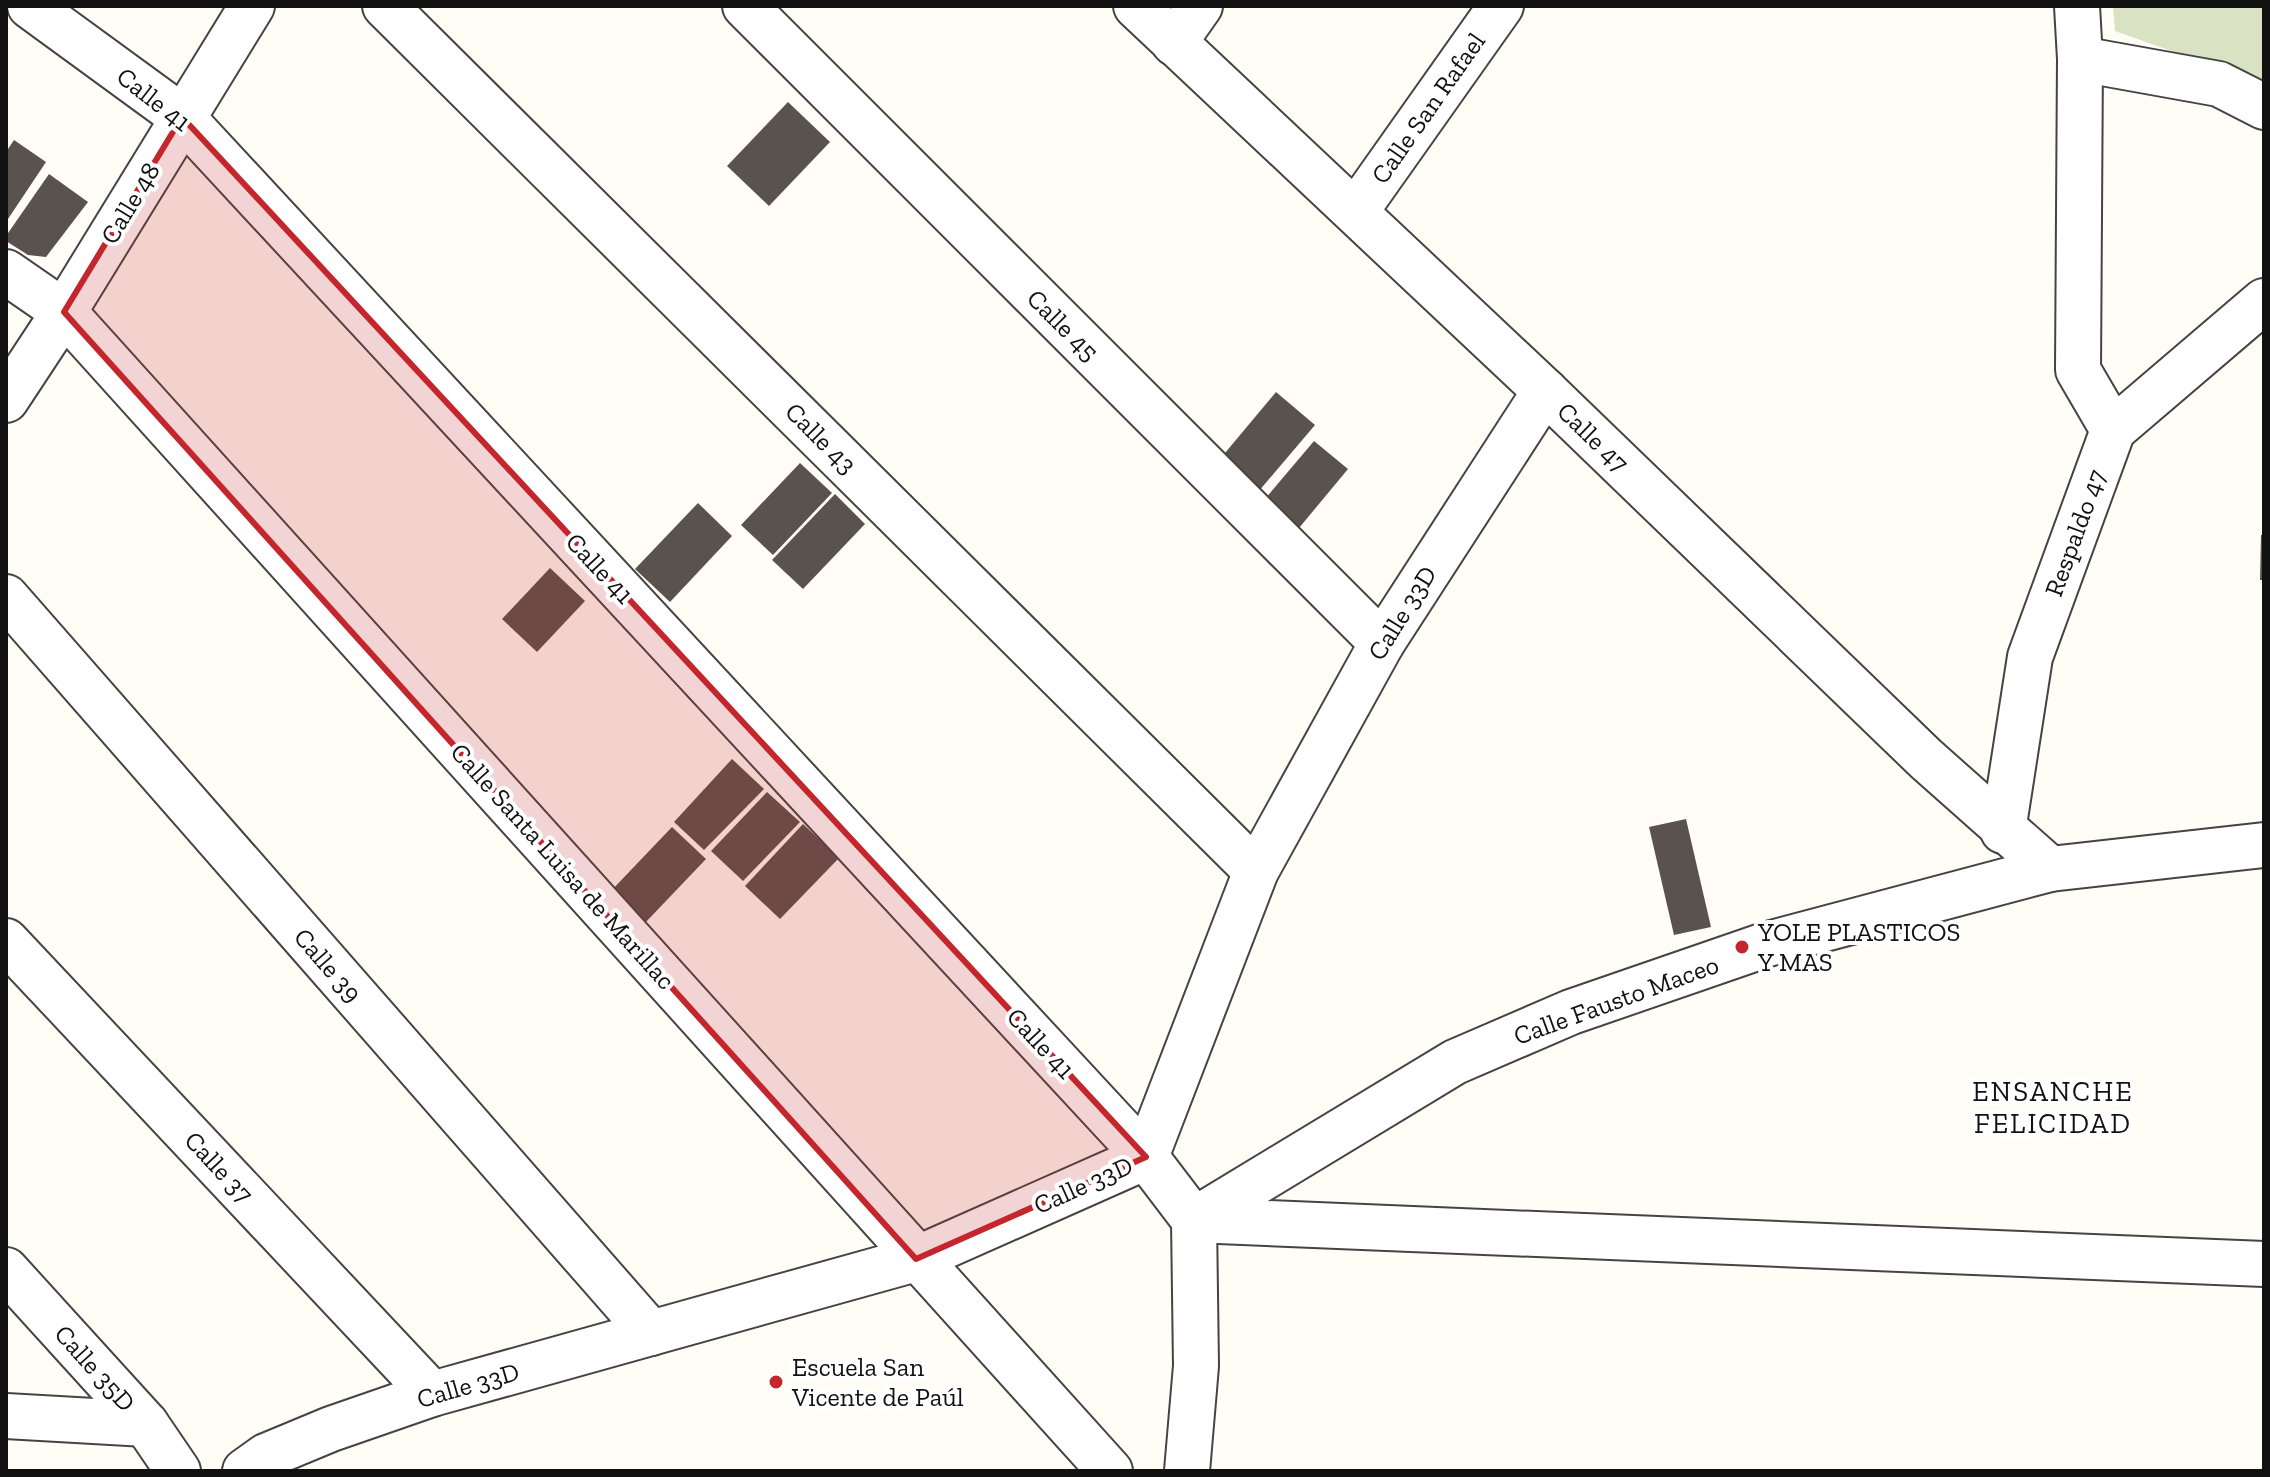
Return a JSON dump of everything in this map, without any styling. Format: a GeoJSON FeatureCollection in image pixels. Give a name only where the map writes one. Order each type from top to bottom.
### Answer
{"type":"FeatureCollection","features":[{"type":"Feature","properties":{"kind":"street","name":"Calle 41"},"geometry":{"type":"LineString","coordinates":[[30,6],[182,117],[1146,1157],[1194,1220]]}},
{"type":"Feature","properties":{"kind":"street","name":"Calle 48"},"geometry":{"type":"LineString","coordinates":[[6,400],[64,312],[252,6]]}},
{"type":"Feature","properties":{"kind":"street","name":"Calle 43"},"geometry":{"type":"LineString","coordinates":[[385,6],[1256,871]]}},
{"type":"Feature","properties":{"kind":"street","name":"Calle 45"},"geometry":{"type":"LineString","coordinates":[[745,6],[1382,643]]}},
{"type":"Feature","properties":{"kind":"street","name":"Calle 47"},"geometry":{"type":"LineString","coordinates":[[1136,6],[1356,211],[2003,831],[2050,869]]}},
{"type":"Feature","properties":{"kind":"street"},"geometry":{"type":"LineString","coordinates":[[1174,43],[1200,6]]}},
{"type":"Feature","properties":{"kind":"street","name":"Calle San Rafael"},"geometry":{"type":"LineString","coordinates":[[1356,211],[1501,6]]}},
{"type":"Feature","properties":{"kind":"street"},"geometry":{"type":"LineString","coordinates":[[2077,6],[2080,59],[2078,370],[2113,430]]}},
{"type":"Feature","properties":{"kind":"street"},"geometry":{"type":"LineString","coordinates":[[2080,59],[2219,84],[2264,107]]}},
{"type":"Feature","properties":{"kind":"street","name":"Calle Santa Luisa de Marillac"},"geometry":{"type":"LineString","coordinates":[[6,272],[64,312],[1110,1471]]}},
{"type":"Feature","properties":{"kind":"street","name":"Respaldo 47"},"geometry":{"type":"LineString","coordinates":[[2003,831],[2030,657],[2113,430],[2264,301]]}},
{"type":"Feature","properties":{"kind":"street","name":"Calle 33D"},"geometry":{"type":"LineString","coordinates":[[245,1471],[266,1456],[331,1429],[432,1394],[916,1259],[1146,1157],[1256,871],[1382,643],[1545,391]]}},
{"type":"Feature","properties":{"kind":"street","name":"Calle 39"},"geometry":{"type":"LineString","coordinates":[[6,597],[651,1333]]}},
{"type":"Feature","properties":{"kind":"street","name":"Calle Fausto Maceo"},"geometry":{"type":"LineString","coordinates":[[1194,1220],[1455,1062],[1571,1012],[1768,944],[2050,869],[2264,845]]}},
{"type":"Feature","properties":{"kind":"street","name":"Calle 37"},"geometry":{"type":"LineString","coordinates":[[6,941],[432,1394]]}},
{"type":"Feature","properties":{"kind":"street"},"geometry":{"type":"LineString","coordinates":[[1187,1471],[1196,1366],[1194,1220],[2264,1264]]}},
{"type":"Feature","properties":{"kind":"street","name":"Calle 35D"},"geometry":{"type":"LineString","coordinates":[[6,1270],[146,1424],[178,1471]]}},
{"type":"Feature","properties":{"kind":"street"},"geometry":{"type":"LineString","coordinates":[[6,1416],[146,1424]]}},
{"type":"Feature","properties":{"kind":"highlighted area"},"geometry":{"type":"Polygon","coordinates":[[[182,117],[1146,1157],[916,1259],[64,312],[182,117]]]}},
{"type":"Feature","properties":{"kind":"green space"},"geometry":{"type":"Polygon","coordinates":[[[2113,6],[2264,6],[2264,84],[2115,31],[2113,6]]]}},
{"type":"Feature","properties":{"kind":"building"},"geometry":{"type":"Polygon","coordinates":[[[788,102],[830,142],[769,206],[727,166],[788,102]]]}},
{"type":"Feature","properties":{"kind":"building"},"geometry":{"type":"Polygon","coordinates":[[[14,140],[46,162],[6,222],[6,152],[14,140]]]}},
{"type":"Feature","properties":{"kind":"building"},"geometry":{"type":"Polygon","coordinates":[[[49,174],[88,202],[46,257],[28,255],[6,241],[6,236],[49,174]]]}},
{"type":"Feature","properties":{"kind":"building"},"geometry":{"type":"Polygon","coordinates":[[[1276,392],[1315,425],[1258,492],[1220,459],[1276,392]]]}},
{"type":"Feature","properties":{"kind":"building"},"geometry":{"type":"Polygon","coordinates":[[[1314,441],[1348,469],[1299,528],[1265,499],[1314,441]]]}},
{"type":"Feature","properties":{"kind":"building"},"geometry":{"type":"Polygon","coordinates":[[[800,463],[832,493],[773,555],[741,525],[800,463]]]}},
{"type":"Feature","properties":{"kind":"building"},"geometry":{"type":"Polygon","coordinates":[[[835,494],[865,524],[803,589],[772,560],[835,494]]]}},
{"type":"Feature","properties":{"kind":"building"},"geometry":{"type":"Polygon","coordinates":[[[698,503],[732,536],[670,602],[635,569],[698,503]]]}},
{"type":"Feature","properties":{"kind":"building"},"geometry":{"type":"Polygon","coordinates":[[[2261,535],[2264,535],[2264,580],[2260,580],[2261,535]]]}},
{"type":"Feature","properties":{"kind":"building"},"geometry":{"type":"Polygon","coordinates":[[[550,568],[585,601],[537,652],[502,619],[550,568]]]}},
{"type":"Feature","properties":{"kind":"building"},"geometry":{"type":"Polygon","coordinates":[[[732,759],[764,789],[704,850],[674,822],[732,759]]]}},
{"type":"Feature","properties":{"kind":"building"},"geometry":{"type":"Polygon","coordinates":[[[767,792],[800,822],[743,881],[711,851],[767,792]]]}},
{"type":"Feature","properties":{"kind":"building"},"geometry":{"type":"Polygon","coordinates":[[[1686,819],[1711,927],[1674,935],[1649,827],[1686,819]]]}},
{"type":"Feature","properties":{"kind":"building"},"geometry":{"type":"Polygon","coordinates":[[[803,824],[839,858],[780,919],[745,886],[803,824]]]}},
{"type":"Feature","properties":{"kind":"building"},"geometry":{"type":"Polygon","coordinates":[[[672,827],[706,859],[644,924],[610,892],[672,827]]]}},
{"type":"Feature","properties":{"kind":"place","name":"YOLE PLASTICOS Y MAS"},"geometry":{"type":"Point","coordinates":[1742,947]}},
{"type":"Feature","properties":{"kind":"place","name":"Escuela San Vicente de Paúl"},"geometry":{"type":"Point","coordinates":[776,1382]}},
{"type":"Feature","properties":{"kind":"district","name":"ENSANCHE FELICIDAD"},"geometry":{"type":"Point","coordinates":[2053,1107]}}]}
